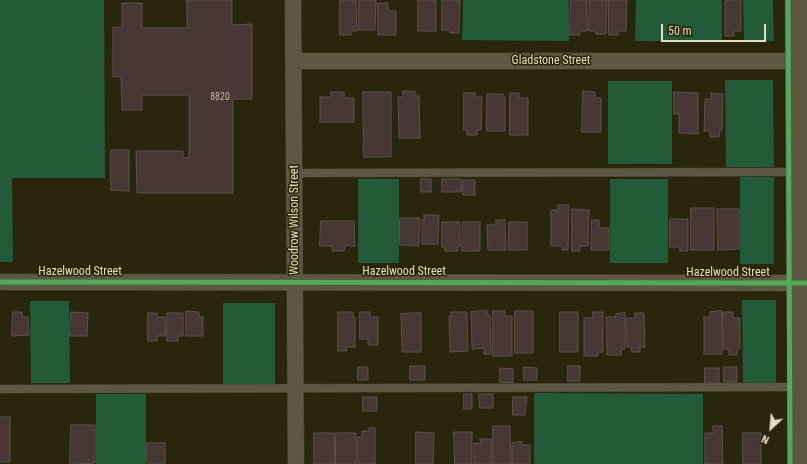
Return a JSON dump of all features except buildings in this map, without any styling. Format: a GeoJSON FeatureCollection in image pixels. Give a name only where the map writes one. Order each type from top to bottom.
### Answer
{"type":"FeatureCollection","features":[{"type":"Feature","properties":{"kind":"street","name":"Woodrow Wilson Street"},"geometry":{"type":"LineString","coordinates":[[293,0],[295,173],[294,389],[296,464]]}},
{"type":"Feature","properties":{"kind":"street"},"geometry":{"type":"LineString","coordinates":[[796,0],[802,63],[796,172],[802,283],[798,387],[799,464]]}},
{"type":"Feature","properties":{"kind":"street","name":"Gladstone Street"},"geometry":{"type":"LineString","coordinates":[[294,61],[802,63]]}},
{"type":"Feature","properties":{"kind":"street","name":"Hazelwood Street"},"geometry":{"type":"LineString","coordinates":[[0,282],[802,283]]}},
{"type":"Feature","properties":{"kind":"lane"},"geometry":{"type":"LineString","coordinates":[[295,173],[796,172]]}},
{"type":"Feature","properties":{"kind":"lane"},"geometry":{"type":"LineString","coordinates":[[0,389],[798,387]]}},
{"type":"Feature","properties":{"kind":"green space"},"geometry":{"type":"Polygon","coordinates":[[[0,0],[104,0],[105,178],[12,178],[13,262],[0,262],[0,0]]]}},
{"type":"Feature","properties":{"kind":"green space"},"geometry":{"type":"Polygon","coordinates":[[[463,0],[569,0],[569,41],[462,40],[463,0]]]}},
{"type":"Feature","properties":{"kind":"green space"},"geometry":{"type":"Polygon","coordinates":[[[636,0],[722,0],[722,42],[635,41],[636,0]]]}},
{"type":"Feature","properties":{"kind":"green space"},"geometry":{"type":"Polygon","coordinates":[[[743,0],[773,0],[774,41],[744,42],[743,0]]]}},
{"type":"Feature","properties":{"kind":"green space"},"geometry":{"type":"Polygon","coordinates":[[[725,80],[773,80],[774,167],[726,167],[725,80]]]}},
{"type":"Feature","properties":{"kind":"green space"},"geometry":{"type":"Polygon","coordinates":[[[608,81],[672,81],[672,164],[608,164],[608,81]]]}},
{"type":"Feature","properties":{"kind":"green space"},"geometry":{"type":"Polygon","coordinates":[[[740,177],[774,177],[774,264],[740,264],[740,177]]]}},
{"type":"Feature","properties":{"kind":"green space"},"geometry":{"type":"Polygon","coordinates":[[[358,179],[399,179],[399,263],[358,263],[358,179]]]}},
{"type":"Feature","properties":{"kind":"green space"},"geometry":{"type":"Polygon","coordinates":[[[610,179],[668,179],[668,263],[610,263],[610,179]]]}},
{"type":"Feature","properties":{"kind":"green space"},"geometry":{"type":"Polygon","coordinates":[[[742,300],[776,300],[776,383],[743,383],[742,300]]]}},
{"type":"Feature","properties":{"kind":"green space"},"geometry":{"type":"Polygon","coordinates":[[[30,301],[69,301],[70,383],[31,383],[30,301]]]}},
{"type":"Feature","properties":{"kind":"green space"},"geometry":{"type":"Polygon","coordinates":[[[223,303],[275,303],[275,384],[223,384],[223,303]]]}},
{"type":"Feature","properties":{"kind":"green space"},"geometry":{"type":"Polygon","coordinates":[[[534,393],[703,394],[703,464],[534,464],[534,393]]]}},
{"type":"Feature","properties":{"kind":"green space"},"geometry":{"type":"Polygon","coordinates":[[[96,394],[146,394],[146,464],[96,464],[96,394]]]}},
{"type":"Feature","properties":{"kind":"cycle path"},"geometry":{"type":"LineString","coordinates":[[788,0],[790,464]]}},
{"type":"Feature","properties":{"kind":"cycle path"},"geometry":{"type":"LineString","coordinates":[[0,282],[807,283]]}}]}
